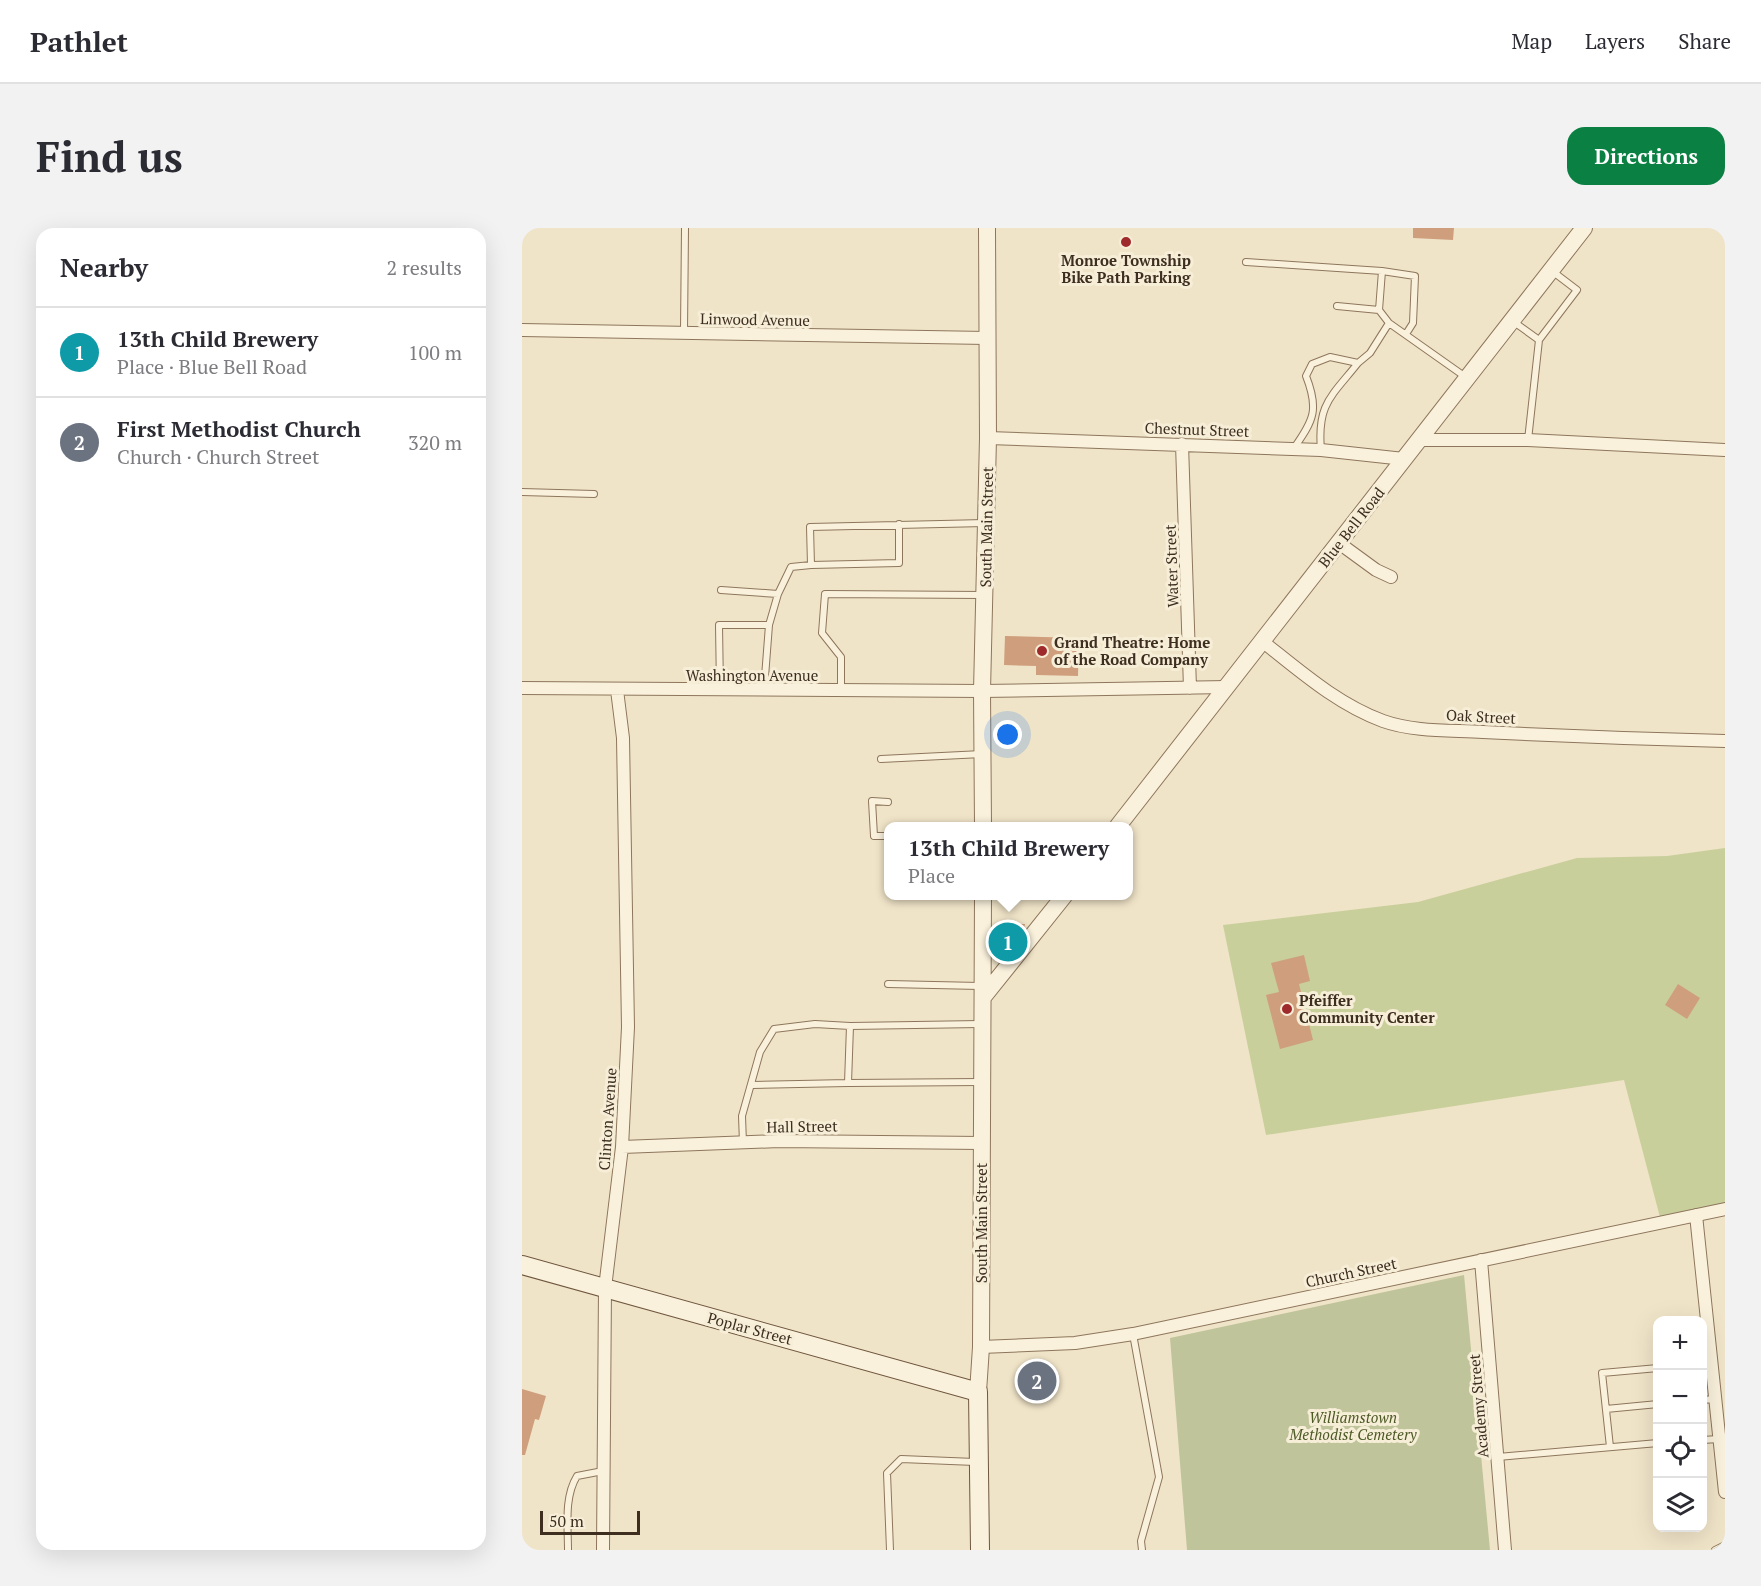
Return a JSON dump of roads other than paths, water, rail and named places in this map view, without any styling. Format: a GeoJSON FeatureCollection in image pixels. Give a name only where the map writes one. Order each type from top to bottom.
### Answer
{"type":"FeatureCollection","features":[{"type":"Feature","properties":{"kind":"main road","name":"Poplar Street"},"geometry":{"type":"LineString","coordinates":[[522,1265],[978,1392]]}},
{"type":"Feature","properties":{"kind":"main road","name":"South Main Street"},"geometry":{"type":"LineString","coordinates":[[978,1392],[980,1550]]}},
{"type":"Feature","properties":{"kind":"street","name":"South Main Street"},"geometry":{"type":"LineString","coordinates":[[983,822],[982,691],[988,438],[987,228]]}},
{"type":"Feature","properties":{"kind":"street","name":"Blue Bell Road"},"geometry":{"type":"LineString","coordinates":[[1121,822],[1584,228]]}},
{"type":"Feature","properties":{"kind":"street","name":"Linwood Avenue"},"geometry":{"type":"LineString","coordinates":[[522,330],[987,338]]}},
{"type":"Feature","properties":{"kind":"street","name":"Chestnut Street"},"geometry":{"type":"LineString","coordinates":[[988,438],[1293,448],[1404,459]]}},
{"type":"Feature","properties":{"kind":"street"},"geometry":{"type":"LineString","coordinates":[[1420,440],[1528,440],[1725,450]]}},
{"type":"Feature","properties":{"kind":"street","name":"Water Street"},"geometry":{"type":"LineString","coordinates":[[1182,444],[1190,688]]}},
{"type":"Feature","properties":{"kind":"street"},"geometry":{"type":"LineString","coordinates":[[1339,543],[1376,570],[1391,577]]}},
{"type":"Feature","properties":{"kind":"street","name":"Oak Street"},"geometry":{"type":"LineString","coordinates":[[1262,641],[1333,696],[1355,709],[1386,722],[1413,728],[1725,741]]}},
{"type":"Feature","properties":{"kind":"street","name":"Washington Avenue"},"geometry":{"type":"LineString","coordinates":[[522,688],[982,691],[1227,687]]}},
{"type":"Feature","properties":{"kind":"street","name":"Clinton Avenue"},"geometry":{"type":"LineString","coordinates":[[603,1550],[605,1288],[622,1147],[628,1027],[623,738],[617,690]]}},
{"type":"Feature","properties":{"kind":"street","name":"South Main Street"},"geometry":{"type":"LineString","coordinates":[[978,1392],[981,1347],[983,900]]}},
{"type":"Feature","properties":{"kind":"street"},"geometry":{"type":"LineString","coordinates":[[984,991],[1061,900]]}},
{"type":"Feature","properties":{"kind":"street","name":"Hall Street"},"geometry":{"type":"LineString","coordinates":[[622,1147],[779,1140],[982,1143]]}},
{"type":"Feature","properties":{"kind":"street","name":"Church Street"},"geometry":{"type":"LineString","coordinates":[[981,1347],[1075,1343],[1133,1334],[1725,1209]]}},
{"type":"Feature","properties":{"kind":"street"},"geometry":{"type":"LineString","coordinates":[[1696,1215],[1704,1316]]}},
{"type":"Feature","properties":{"kind":"street","name":"Academy Street"},"geometry":{"type":"LineString","coordinates":[[1480,1260],[1505,1550]]}},
{"type":"Feature","properties":{"kind":"street"},"geometry":{"type":"LineString","coordinates":[[1707,1363],[1709,1399],[1719,1439],[1725,1492]]}},
{"type":"Feature","properties":{"kind":"lane"},"geometry":{"type":"LineString","coordinates":[[684,333],[685,228]]}},
{"type":"Feature","properties":{"kind":"lane"},"geometry":{"type":"LineString","coordinates":[[1246,262],[1383,271],[1415,276],[1413,323],[1406,334]]}},
{"type":"Feature","properties":{"kind":"lane"},"geometry":{"type":"LineString","coordinates":[[1528,440],[1539,340],[1577,290],[1551,270]]}},
{"type":"Feature","properties":{"kind":"lane"},"geometry":{"type":"LineString","coordinates":[[1383,271],[1379,310],[1389,323],[1467,378]]}},
{"type":"Feature","properties":{"kind":"lane"},"geometry":{"type":"LineString","coordinates":[[1337,306],[1379,310]]}},
{"type":"Feature","properties":{"kind":"lane"},"geometry":{"type":"LineString","coordinates":[[1512,321],[1539,340]]}},
{"type":"Feature","properties":{"kind":"lane"},"geometry":{"type":"LineString","coordinates":[[1321,450],[1319,424],[1324,407],[1358,363],[1370,353],[1389,323]]}},
{"type":"Feature","properties":{"kind":"lane"},"geometry":{"type":"LineString","coordinates":[[1293,448],[1308,428],[1315,411],[1306,376],[1312,364],[1330,357],[1358,363]]}},
{"type":"Feature","properties":{"kind":"lane"},"geometry":{"type":"LineString","coordinates":[[522,492],[594,494]]}},
{"type":"Feature","properties":{"kind":"lane"},"geometry":{"type":"LineString","coordinates":[[811,565],[810,527],[986,523]]}},
{"type":"Feature","properties":{"kind":"lane"},"geometry":{"type":"LineString","coordinates":[[764,690],[769,625],[778,594],[791,567],[899,563],[899,524]]}},
{"type":"Feature","properties":{"kind":"lane"},"geometry":{"type":"LineString","coordinates":[[721,590],[778,594]]}},
{"type":"Feature","properties":{"kind":"lane"},"geometry":{"type":"LineString","coordinates":[[841,691],[841,657],[822,633],[825,594],[984,595]]}},
{"type":"Feature","properties":{"kind":"lane"},"geometry":{"type":"LineString","coordinates":[[720,690],[718,625],[769,625]]}},
{"type":"Feature","properties":{"kind":"lane"},"geometry":{"type":"LineString","coordinates":[[881,759],[982,754]]}},
{"type":"Feature","properties":{"kind":"lane"},"geometry":{"type":"LineString","coordinates":[[884,836],[874,836],[872,801],[888,802]]}},
{"type":"Feature","properties":{"kind":"lane"},"geometry":{"type":"LineString","coordinates":[[888,984],[984,991]]}},
{"type":"Feature","properties":{"kind":"lane"},"geometry":{"type":"LineString","coordinates":[[743,1143],[742,1116],[759,1052],[774,1029],[815,1024],[850,1026],[984,1023]]}},
{"type":"Feature","properties":{"kind":"lane"},"geometry":{"type":"LineString","coordinates":[[848,1083],[850,1026]]}},
{"type":"Feature","properties":{"kind":"lane"},"geometry":{"type":"LineString","coordinates":[[752,1085],[983,1082]]}},
{"type":"Feature","properties":{"kind":"lane"},"geometry":{"type":"LineString","coordinates":[[1133,1334],[1159,1477],[1141,1541],[1142,1550]]}},
{"type":"Feature","properties":{"kind":"lane"},"geometry":{"type":"LineString","coordinates":[[1610,1447],[1602,1373],[1653,1368]]}},
{"type":"Feature","properties":{"kind":"lane"},"geometry":{"type":"LineString","coordinates":[[1606,1409],[1653,1404]]}},
{"type":"Feature","properties":{"kind":"lane"},"geometry":{"type":"LineString","coordinates":[[1707,1440],[1719,1439]]}},
{"type":"Feature","properties":{"kind":"lane"},"geometry":{"type":"LineString","coordinates":[[1497,1457],[1653,1443]]}},
{"type":"Feature","properties":{"kind":"lane"},"geometry":{"type":"LineString","coordinates":[[890,1550],[887,1473],[894,1464],[902,1460],[979,1462]]}},
{"type":"Feature","properties":{"kind":"lane"},"geometry":{"type":"LineString","coordinates":[[568,1550],[569,1494],[573,1483],[577,1476],[603,1471]]}},
{"type":"Feature","properties":{"kind":"lane"},"geometry":{"type":"LineString","coordinates":[[1715,1550],[1725,1545]]}},
{"type":"Feature","properties":{"kind":"place","name":"Monroe Township Bike Path Parking"},"geometry":{"type":"Point","coordinates":[1126,242]}},
{"type":"Feature","properties":{"kind":"place","name":"Grand Theatre: Home of the Road Company"},"geometry":{"type":"Point","coordinates":[1042,651]}},
{"type":"Feature","properties":{"kind":"place","name":"13th Child Brewery"},"geometry":{"type":"Point","coordinates":[1008,942]}},
{"type":"Feature","properties":{"kind":"place","name":"Pfeiffer Community Center"},"geometry":{"type":"Point","coordinates":[1287,1009]}},
{"type":"Feature","properties":{"kind":"place","name":"First Methodist Church"},"geometry":{"type":"Point","coordinates":[1037,1381]}},
{"type":"Feature","properties":{"kind":"park label","name":"Williamstown Methodist Cemetery"},"geometry":{"type":"Point","coordinates":[1353,1426]}}]}
